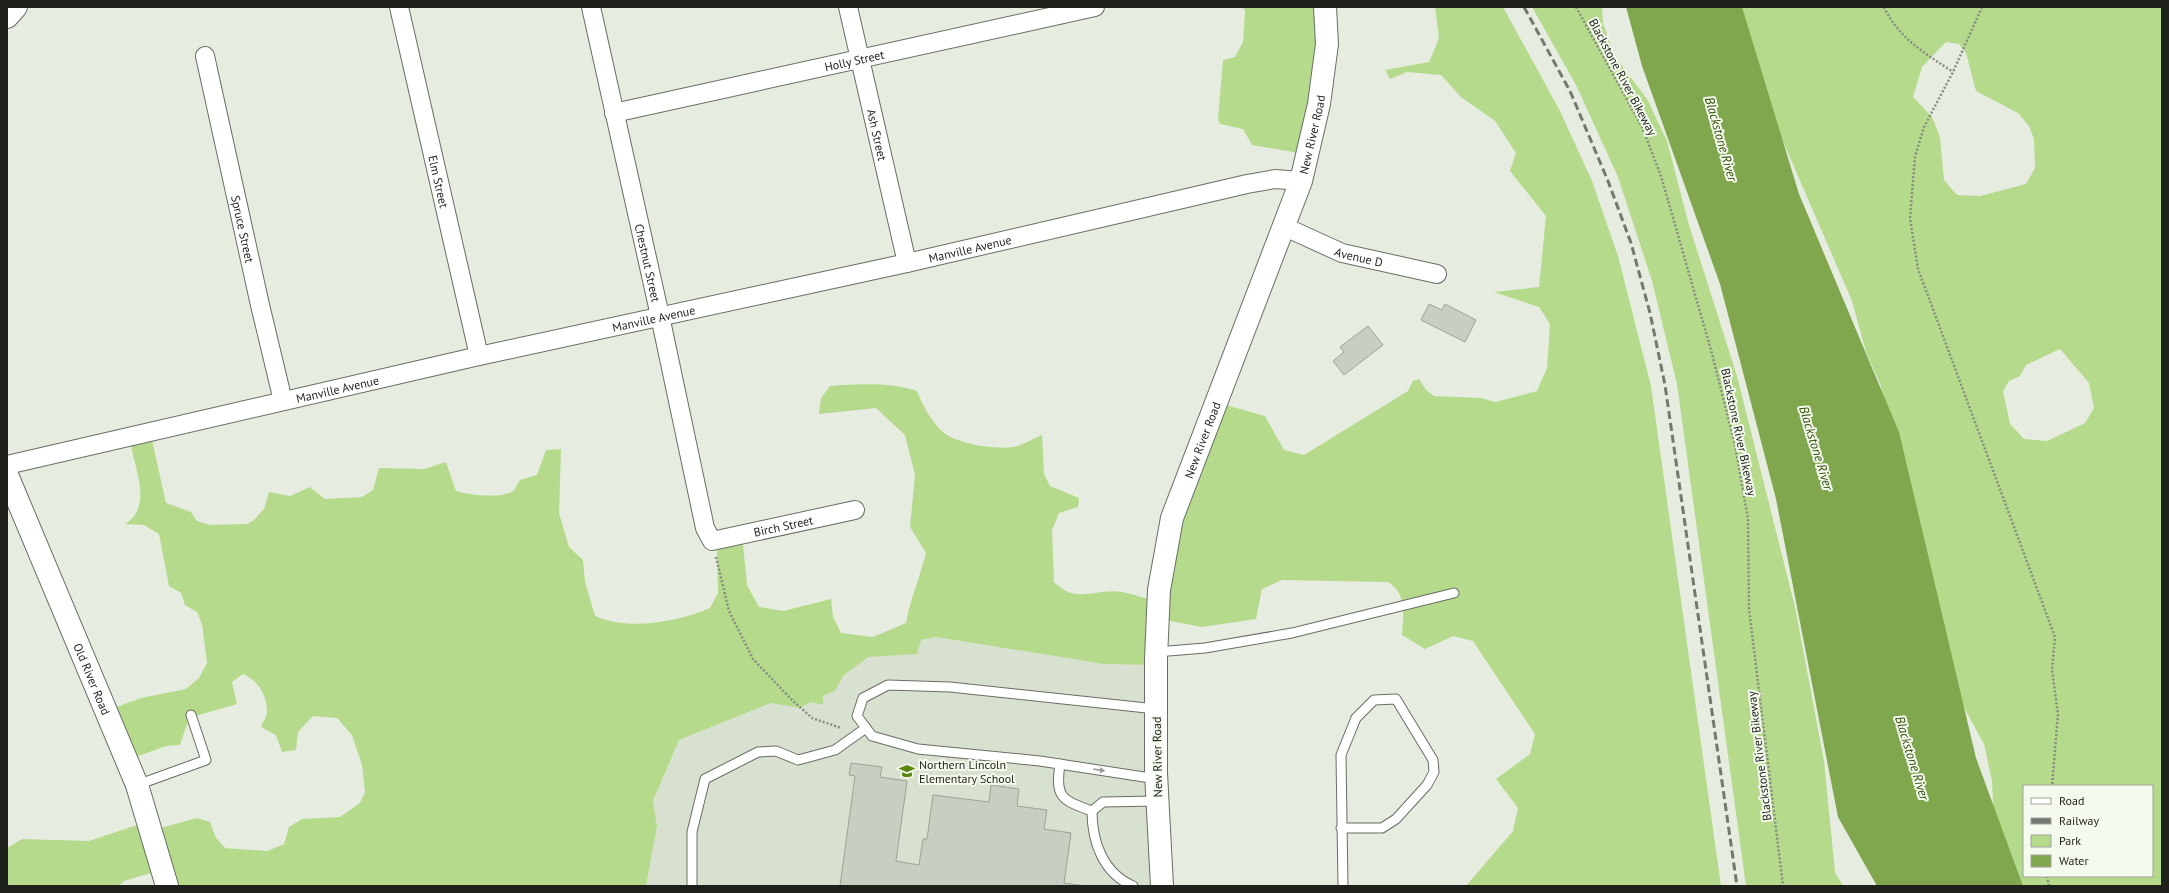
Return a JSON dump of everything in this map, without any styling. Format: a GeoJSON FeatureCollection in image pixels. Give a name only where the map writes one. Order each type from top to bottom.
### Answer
{"type":"FeatureCollection","features":[{"type":"Feature","properties":{"kind":"street"},"geometry":{"type":"LineString","coordinates":[[7,17],[16,7]]}},
{"type":"Feature","properties":{"kind":"street","name":"Elm Street"},"geometry":{"type":"LineString","coordinates":[[399,7],[479,356]]}},
{"type":"Feature","properties":{"kind":"street","name":"Chestnut Street"},"geometry":{"type":"LineString","coordinates":[[591,7],[660,316],[705,528],[712,541]]}},
{"type":"Feature","properties":{"kind":"street","name":"Ash Street"},"geometry":{"type":"LineString","coordinates":[[848,7],[907,263]]}},
{"type":"Feature","properties":{"kind":"street","name":"Holly Street"},"geometry":{"type":"LineString","coordinates":[[614,113],[1094,7]]}},
{"type":"Feature","properties":{"kind":"street","name":"New River Road"},"geometry":{"type":"LineString","coordinates":[[1162,886],[1157,779],[1156,652],[1160,590],[1172,518],[1285,227],[1301,181],[1319,104],[1327,44],[1325,7]]}},
{"type":"Feature","properties":{"kind":"street","name":"Spruce Street"},"geometry":{"type":"LineString","coordinates":[[205,56],[260,305],[284,401]]}},
{"type":"Feature","properties":{"kind":"street","name":"Manville Avenue"},"geometry":{"type":"LineString","coordinates":[[7,465],[479,356],[907,263],[1247,184],[1275,179],[1301,181]]}},
{"type":"Feature","properties":{"kind":"street","name":"Avenue D"},"geometry":{"type":"LineString","coordinates":[[1285,227],[1342,252],[1437,274]]}},
{"type":"Feature","properties":{"kind":"street","name":"Old River Road"},"geometry":{"type":"LineString","coordinates":[[7,475],[137,785],[167,886]]}},
{"type":"Feature","properties":{"kind":"street","name":"Birch Street"},"geometry":{"type":"LineString","coordinates":[[712,541],[855,510]]}},
{"type":"Feature","properties":{"kind":"lane"},"geometry":{"type":"LineString","coordinates":[[1156,652],[1205,648],[1292,633],[1454,593]]}},
{"type":"Feature","properties":{"kind":"lane"},"geometry":{"type":"LineString","coordinates":[[1156,709],[950,687],[888,685],[863,698],[857,716],[872,736],[918,749],[1060,764],[1157,779]]}},
{"type":"Feature","properties":{"kind":"lane"},"geometry":{"type":"LineString","coordinates":[[1341,828],[1382,828],[1396,819],[1427,785],[1434,772],[1433,760],[1396,699],[1374,700],[1356,718],[1341,755],[1341,828],[1343,886]]}},
{"type":"Feature","properties":{"kind":"lane"},"geometry":{"type":"LineString","coordinates":[[137,785],[206,760],[191,715]]}},
{"type":"Feature","properties":{"kind":"lane"},"geometry":{"type":"LineString","coordinates":[[692,886],[692,832],[705,779],[758,752],[776,751],[798,760],[835,750],[866,728]]}},
{"type":"Feature","properties":{"kind":"lane"},"geometry":{"type":"LineString","coordinates":[[1060,764],[1058,782],[1060,793],[1069,803],[1092,811]]}},
{"type":"Feature","properties":{"kind":"lane"},"geometry":{"type":"LineString","coordinates":[[1092,811],[1103,802],[1158,801]]}},
{"type":"Feature","properties":{"kind":"lane"},"geometry":{"type":"LineString","coordinates":[[1092,811],[1094,834],[1108,870],[1119,879],[1133,886]]}},
{"type":"Feature","properties":{"kind":"path","name":"Blackstone River Bikeway"},"geometry":{"type":"LineString","coordinates":[[1576,7],[1642,127],[1661,176],[1711,350],[1735,445],[1748,519],[1749,609],[1783,886]]}},
{"type":"Feature","properties":{"kind":"path"},"geometry":{"type":"LineString","coordinates":[[1884,7],[1889,18],[1909,43],[1953,72]]}},
{"type":"Feature","properties":{"kind":"path"},"geometry":{"type":"LineString","coordinates":[[1982,7],[1953,72],[1924,127],[1915,156],[1910,218],[1918,269],[2055,637],[2052,670],[2058,714],[2052,785]]}},
{"type":"Feature","properties":{"kind":"path"},"geometry":{"type":"LineString","coordinates":[[712,541],[729,611],[753,659],[792,700],[812,718],[845,730],[866,728]]}},
{"type":"Feature","properties":{"kind":"shaded area","name":"Northern Lincoln Elementary School"},"geometry":{"type":"Polygon","coordinates":[[[936,637],[1104,664],[1146,665],[1150,886],[646,886],[657,826],[653,802],[679,740],[771,703],[800,708],[835,691],[843,676],[868,657],[916,654],[920,640],[936,637]]]}},
{"type":"Feature","properties":{"kind":"green space"},"geometry":{"type":"Polygon","coordinates":[[[1243,7],[1322,7],[1305,154],[1252,145],[1243,129],[1220,124],[1218,119],[1223,60],[1235,57],[1243,42],[1245,11],[1243,7]]]}},
{"type":"Feature","properties":{"kind":"green space"},"geometry":{"type":"Polygon","coordinates":[[[1435,7],[1503,7],[1560,111],[1592,181],[1618,256],[1651,386],[1721,886],[1466,886],[1513,831],[1518,808],[1496,779],[1530,754],[1535,734],[1473,641],[1453,636],[1425,649],[1402,635],[1403,606],[1399,593],[1388,582],[1282,580],[1262,589],[1256,619],[1202,627],[1160,619],[1153,665],[1104,664],[936,637],[921,640],[917,654],[868,657],[843,676],[835,691],[823,696],[823,705],[811,702],[800,708],[771,703],[679,740],[653,801],[657,826],[646,886],[167,886],[161,870],[124,881],[119,886],[7,886],[7,848],[22,839],[89,841],[146,822],[153,830],[197,818],[210,822],[216,838],[225,848],[267,851],[284,844],[289,827],[302,819],[340,817],[360,803],[365,792],[362,765],[352,735],[337,718],[313,716],[298,732],[296,750],[282,752],[276,735],[261,727],[266,717],[267,706],[261,689],[253,680],[243,674],[232,682],[237,704],[189,718],[180,745],[166,746],[133,758],[106,711],[141,698],[186,689],[199,678],[207,663],[202,624],[197,612],[185,605],[181,593],[169,586],[159,534],[144,525],[125,524],[133,517],[138,508],[140,498],[138,476],[131,445],[152,440],[166,503],[191,512],[197,521],[210,525],[247,524],[254,520],[264,509],[269,492],[290,496],[310,487],[325,499],[362,497],[373,490],[379,468],[424,469],[446,462],[456,491],[476,495],[501,495],[513,491],[520,480],[537,475],[546,450],[561,449],[559,513],[569,547],[583,560],[585,582],[595,616],[608,621],[622,623],[652,623],[668,621],[710,608],[718,593],[717,547],[741,542],[743,544],[747,585],[759,607],[783,611],[831,599],[833,617],[841,633],[873,637],[906,623],[926,553],[910,527],[915,475],[905,435],[876,408],[819,414],[821,398],[830,386],[863,384],[885,385],[917,391],[928,413],[939,428],[949,436],[968,443],[1000,448],[1020,445],[1042,435],[1044,474],[1050,486],[1079,498],[1078,507],[1059,513],[1052,530],[1054,582],[1062,589],[1071,593],[1086,594],[1112,591],[1122,592],[1159,602],[1175,521],[1222,404],[1265,416],[1284,450],[1304,455],[1408,391],[1413,381],[1419,379],[1426,390],[1434,396],[1481,398],[1495,402],[1537,391],[1547,368],[1550,324],[1539,307],[1494,292],[1539,287],[1546,216],[1510,171],[1516,153],[1495,121],[1461,97],[1441,75],[1407,72],[1390,79],[1385,70],[1429,62],[1439,38],[1435,7]]]}},
{"type":"Feature","properties":{"kind":"green space"},"geometry":{"type":"Polygon","coordinates":[[[1532,7],[1602,7],[1603,23],[1614,55],[1647,99],[1667,141],[1689,225],[1737,376],[1795,607],[1824,761],[1835,872],[1843,886],[1746,886],[1677,384],[1652,281],[1618,177],[1576,85],[1532,7]]]}},
{"type":"Feature","properties":{"kind":"green space"},"geometry":{"type":"Polygon","coordinates":[[[1725,7],[2162,7],[2162,886],[2011,886],[1994,828],[1992,781],[1984,744],[1960,700],[1915,548],[1881,386],[1866,352],[1852,301],[1725,7]],[[1946,42],[1922,67],[1913,97],[1932,117],[1940,137],[1944,180],[1957,195],[1980,196],[2026,184],[2035,168],[2034,139],[2029,126],[2018,113],[1976,91],[1966,53],[1959,44],[1946,42]],[[2060,349],[2026,365],[2020,376],[2009,381],[2003,391],[2010,424],[2024,439],[2047,441],[2085,423],[2094,408],[2089,383],[2060,349]]]}},
{"type":"Feature","properties":{"kind":"water","name":"Blackstone River"},"geometry":{"type":"Polygon","coordinates":[[[1626,7],[1742,7],[1799,194],[1899,432],[1976,758],[2023,886],[1877,886],[1838,817],[1776,499],[1720,284],[1642,66],[1626,7]]]}},
{"type":"Feature","properties":{"kind":"building"},"geometry":{"type":"Polygon","coordinates":[[[1429,304],[1442,310],[1445,304],[1476,320],[1465,342],[1421,320],[1429,304]]]}},
{"type":"Feature","properties":{"kind":"building"},"geometry":{"type":"Polygon","coordinates":[[[1368,326],[1383,345],[1344,375],[1333,361],[1344,352],[1340,347],[1368,326]]]}},
{"type":"Feature","properties":{"kind":"building"},"geometry":{"type":"Polygon","coordinates":[[[851,763],[882,767],[880,777],[907,781],[896,861],[919,865],[923,839],[927,839],[933,795],[989,802],[991,785],[1019,789],[1017,806],[1047,810],[1044,829],[1071,833],[1064,883],[1086,886],[840,886],[855,776],[849,775],[851,763]]]}},
{"type":"Feature","properties":{"kind":"railway"},"geometry":{"type":"LineString","coordinates":[[1524,7],[1570,91],[1608,181],[1631,243],[1650,313],[1665,385],[1737,886]]}},
{"type":"Feature","properties":{"kind":"place","name":"Northern Lincoln Elementary School"},"geometry":{"type":"Point","coordinates":[907,771]}}]}
